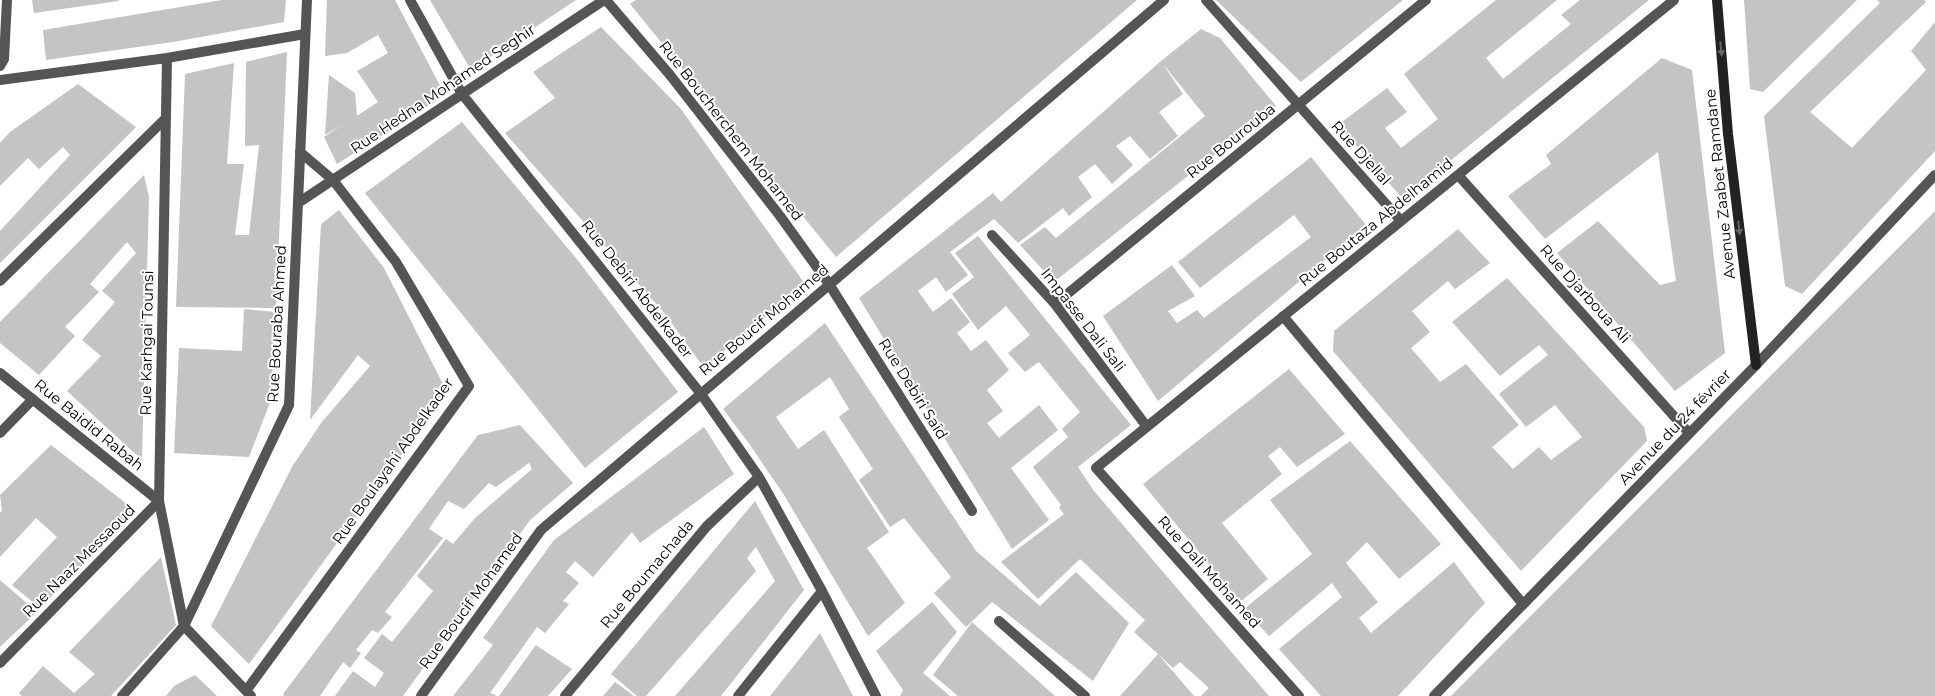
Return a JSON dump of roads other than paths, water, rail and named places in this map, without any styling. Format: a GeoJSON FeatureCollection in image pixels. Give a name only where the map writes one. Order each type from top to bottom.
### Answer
{"type":"FeatureCollection","features":[{"type":"Feature","properties":{"kind":"main road","name":"Avenue Zaabet Ramdane"},"geometry":{"type":"LineString","coordinates":[[1717,0],[1728,134],[1756,365]]}},
{"type":"Feature","properties":{"kind":"street"},"geometry":{"type":"LineString","coordinates":[[0,66],[4,59],[3,18],[7,0]]}},
{"type":"Feature","properties":{"kind":"street","name":"Rue Bouraba Ahmed"},"geometry":{"type":"LineString","coordinates":[[122,696],[184,626],[289,405],[307,0]]}},
{"type":"Feature","properties":{"kind":"street","name":"Rue Debiri Abdelkader"},"geometry":{"type":"LineString","coordinates":[[410,0],[462,94],[701,394],[759,477],[822,591],[876,696]]}},
{"type":"Feature","properties":{"kind":"street","name":"Rue Hedna Mohamed Seghir"},"geometry":{"type":"LineString","coordinates":[[298,203],[605,0]]}},
{"type":"Feature","properties":{"kind":"street","name":"Rue Boucherchem Mohamed"},"geometry":{"type":"LineString","coordinates":[[605,0],[676,82],[780,216],[829,284]]}},
{"type":"Feature","properties":{"kind":"street","name":"Rue Boucif Mohamed"},"geometry":{"type":"LineString","coordinates":[[421,696],[541,530],[1164,0]]}},
{"type":"Feature","properties":{"kind":"street","name":"Rue Djellal"},"geometry":{"type":"LineString","coordinates":[[1206,0],[1401,221]]}},
{"type":"Feature","properties":{"kind":"street","name":"Rue Bourouba"},"geometry":{"type":"LineString","coordinates":[[1055,304],[1426,0]]}},
{"type":"Feature","properties":{"kind":"street","name":"Rue Boutaza Abdelhamid"},"geometry":{"type":"LineString","coordinates":[[1096,468],[1674,0]]}},
{"type":"Feature","properties":{"kind":"street"},"geometry":{"type":"LineString","coordinates":[[0,80],[167,58],[305,34]]}},
{"type":"Feature","properties":{"kind":"street","name":"Rue Karhgai Tounsi"},"geometry":{"type":"LineString","coordinates":[[167,58],[159,501],[184,626]]}},
{"type":"Feature","properties":{"kind":"street"},"geometry":{"type":"LineString","coordinates":[[0,282],[166,118]]}},
{"type":"Feature","properties":{"kind":"street","name":"Rue Boulayahi Abdelkader"},"geometry":{"type":"LineString","coordinates":[[249,694],[469,386],[396,262],[333,180],[300,152]]}},
{"type":"Feature","properties":{"kind":"street","name":"Rue Djarboua Ali"},"geometry":{"type":"LineString","coordinates":[[1458,175],[1689,433]]}},
{"type":"Feature","properties":{"kind":"street","name":"Avenue du 24 février"},"geometry":{"type":"LineString","coordinates":[[1434,696],[1756,365],[1935,175]]}},
{"type":"Feature","properties":{"kind":"street","name":"Impasse Dali Sali"},"geometry":{"type":"LineString","coordinates":[[992,235],[1055,304],[1147,426]]}},
{"type":"Feature","properties":{"kind":"street","name":"Rue Debiri Saïd"},"geometry":{"type":"LineString","coordinates":[[829,284],[972,511]]}},
{"type":"Feature","properties":{"kind":"street"},"geometry":{"type":"LineString","coordinates":[[1283,316],[1523,604]]}},
{"type":"Feature","properties":{"kind":"street","name":"Rue Baidid Rabah"},"geometry":{"type":"LineString","coordinates":[[0,373],[159,501]]}},
{"type":"Feature","properties":{"kind":"street"},"geometry":{"type":"LineString","coordinates":[[0,433],[33,399]]}},
{"type":"Feature","properties":{"kind":"street","name":"Rue Dali Mohamed"},"geometry":{"type":"LineString","coordinates":[[1096,468],[1299,696]]}},
{"type":"Feature","properties":{"kind":"street","name":"Rue Boumachada"},"geometry":{"type":"LineString","coordinates":[[564,696],[707,526],[759,477]]}},
{"type":"Feature","properties":{"kind":"street","name":"Rue Naaz Messaoud"},"geometry":{"type":"LineString","coordinates":[[0,662],[159,501]]}},
{"type":"Feature","properties":{"kind":"street"},"geometry":{"type":"LineString","coordinates":[[738,696],[822,591]]}},
{"type":"Feature","properties":{"kind":"street"},"geometry":{"type":"LineString","coordinates":[[999,621],[1085,696]]}},
{"type":"Feature","properties":{"kind":"street"},"geometry":{"type":"LineString","coordinates":[[184,626],[249,694]]}}]}
